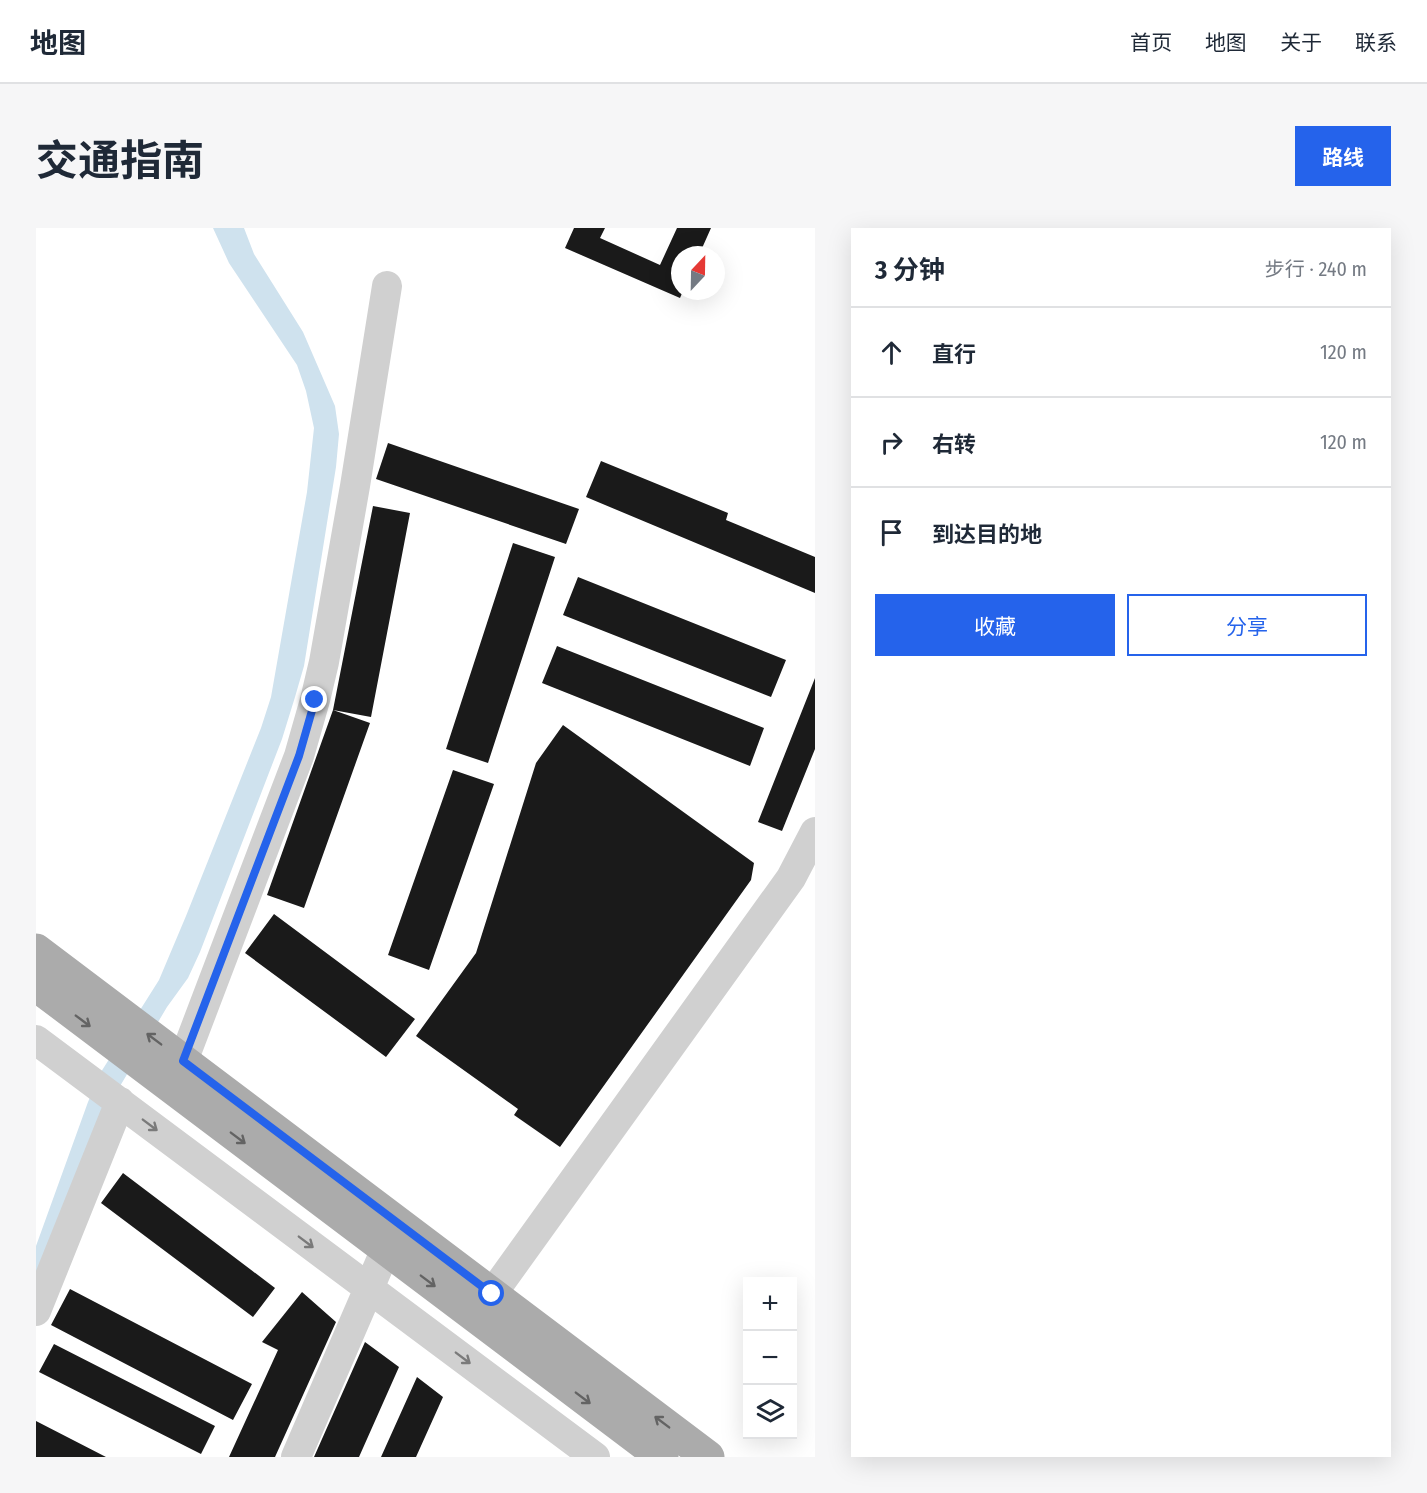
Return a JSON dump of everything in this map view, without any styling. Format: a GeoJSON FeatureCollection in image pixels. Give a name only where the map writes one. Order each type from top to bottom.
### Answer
{"type":"FeatureCollection","features":[{"type":"Feature","properties":{"kind":"main road"},"geometry":{"type":"LineString","coordinates":[[36,950],[708,1457]]}},
{"type":"Feature","properties":{"kind":"main road"},"geometry":{"type":"LineString","coordinates":[[36,985],[662,1457]]}},
{"type":"Feature","properties":{"kind":"street"},"geometry":{"type":"LineString","coordinates":[[183,1061],[299,756],[315,700],[324,662],[355,486],[387,286]]}},
{"type":"Feature","properties":{"kind":"street"},"geometry":{"type":"LineString","coordinates":[[492,1294],[791,878],[815,832]]}},
{"type":"Feature","properties":{"kind":"street"},"geometry":{"type":"LineString","coordinates":[[36,1040],[595,1457]]}},
{"type":"Feature","properties":{"kind":"street"},"geometry":{"type":"LineString","coordinates":[[36,1311],[120,1102]]}},
{"type":"Feature","properties":{"kind":"street"},"geometry":{"type":"LineString","coordinates":[[296,1457],[386,1249]]}},
{"type":"Feature","properties":{"kind":"water"},"geometry":{"type":"Polygon","coordinates":[[[213,228],[244,228],[254,254],[303,332],[335,406],[339,434],[336,467],[304,666],[282,739],[200,952],[188,978],[167,1007],[107,1108],[36,1295],[36,1246],[88,1102],[101,1072],[159,980],[261,728],[271,697],[307,492],[314,428],[306,391],[297,365],[229,263],[213,228]]]}},
{"type":"Feature","properties":{"kind":"building"},"geometry":{"type":"Polygon","coordinates":[[[574,228],[605,228],[600,238],[660,265],[677,228],[711,228],[703,246],[671,246],[671,294],[565,248],[574,228]]]}},
{"type":"Feature","properties":{"kind":"building"},"geometry":{"type":"Polygon","coordinates":[[[388,443],[579,509],[566,544],[376,479],[388,443]]]}},
{"type":"Feature","properties":{"kind":"building"},"geometry":{"type":"Polygon","coordinates":[[[601,461],[728,513],[726,520],[815,557],[815,593],[586,497],[601,461]]]}},
{"type":"Feature","properties":{"kind":"building"},"geometry":{"type":"Polygon","coordinates":[[[373,506],[410,513],[371,717],[333,710],[373,506]]]}},
{"type":"Feature","properties":{"kind":"building"},"geometry":{"type":"Polygon","coordinates":[[[513,543],[555,557],[488,763],[446,749],[513,543]]]}},
{"type":"Feature","properties":{"kind":"building"},"geometry":{"type":"Polygon","coordinates":[[[578,577],[786,660],[771,697],[563,615],[578,577]]]}},
{"type":"Feature","properties":{"kind":"building"},"geometry":{"type":"Polygon","coordinates":[[[557,646],[764,728],[750,766],[542,683],[557,646]]]}},
{"type":"Feature","properties":{"kind":"building"},"geometry":{"type":"Polygon","coordinates":[[[815,678],[815,749],[782,831],[758,822],[815,678]]]}},
{"type":"Feature","properties":{"kind":"building"},"geometry":{"type":"Polygon","coordinates":[[[333,710],[370,723],[304,908],[267,895],[333,710]]]}},
{"type":"Feature","properties":{"kind":"building"},"geometry":{"type":"Polygon","coordinates":[[[563,725],[754,863],[751,880],[560,1147],[514,1115],[518,1109],[416,1036],[476,953],[536,763],[563,725]]]}},
{"type":"Feature","properties":{"kind":"building"},"geometry":{"type":"Polygon","coordinates":[[[453,770],[494,784],[429,970],[388,955],[453,770]]]}},
{"type":"Feature","properties":{"kind":"building"},"geometry":{"type":"Polygon","coordinates":[[[274,914],[415,1019],[386,1057],[245,953],[274,914]]]}},
{"type":"Feature","properties":{"kind":"building"},"geometry":{"type":"Polygon","coordinates":[[[123,1173],[275,1288],[253,1317],[101,1203],[123,1173]]]}},
{"type":"Feature","properties":{"kind":"building"},"geometry":{"type":"Polygon","coordinates":[[[70,1289],[252,1384],[233,1420],[51,1325],[70,1289]]]}},
{"type":"Feature","properties":{"kind":"building"},"geometry":{"type":"Polygon","coordinates":[[[302,1292],[336,1322],[275,1457],[229,1457],[278,1350],[262,1342],[302,1292]]]}},
{"type":"Feature","properties":{"kind":"building"},"geometry":{"type":"Polygon","coordinates":[[[365,1342],[399,1367],[359,1457],[314,1457],[365,1342]]]}},
{"type":"Feature","properties":{"kind":"building"},"geometry":{"type":"Polygon","coordinates":[[[54,1344],[215,1426],[201,1454],[39,1372],[54,1344]]]}},
{"type":"Feature","properties":{"kind":"building"},"geometry":{"type":"Polygon","coordinates":[[[417,1377],[443,1397],[416,1457],[381,1457],[417,1377]]]}},
{"type":"Feature","properties":{"kind":"building"},"geometry":{"type":"Polygon","coordinates":[[[36,1421],[106,1457],[36,1457],[36,1421]]]}},
{"type":"Feature","properties":{"kind":"route"},"geometry":{"type":"LineString","coordinates":[[315,700],[299,756],[183,1061],[492,1294]]}}]}
